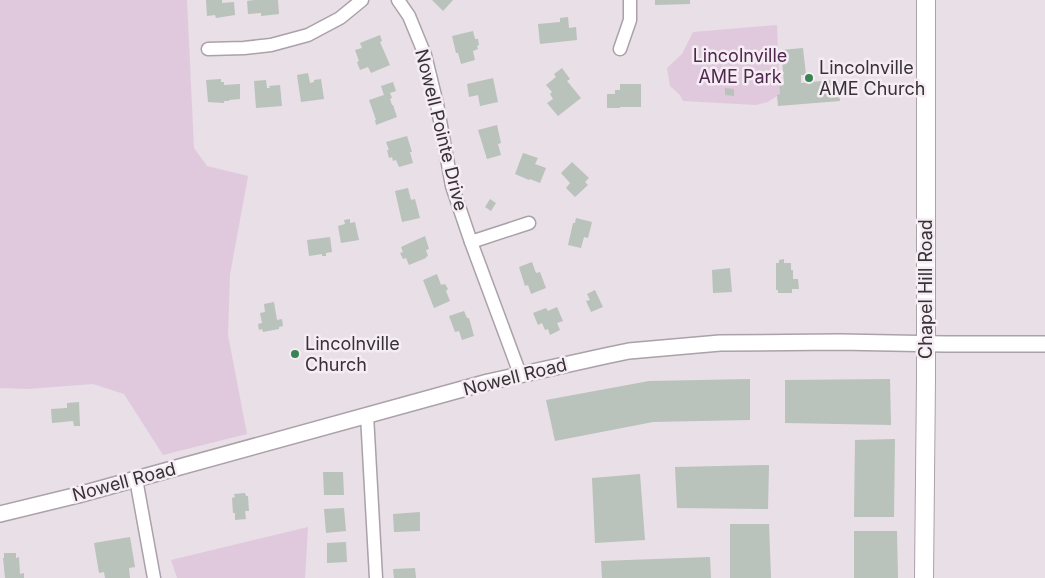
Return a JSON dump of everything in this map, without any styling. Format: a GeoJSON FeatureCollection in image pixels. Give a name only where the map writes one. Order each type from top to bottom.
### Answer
{"type":"FeatureCollection","features":[{"type":"Feature","properties":{"kind":"main road","name":"Chapel Hill Road"},"geometry":{"type":"LineString","coordinates":[[924,578],[926,0]]}},
{"type":"Feature","properties":{"kind":"street"},"geometry":{"type":"LineString","coordinates":[[208,49],[244,48],[308,35],[340,18],[362,0]]}},
{"type":"Feature","properties":{"kind":"street","name":"Nowell Pointe Drive"},"geometry":{"type":"LineString","coordinates":[[398,0],[409,16],[425,55],[437,104],[452,186],[520,374]]}},
{"type":"Feature","properties":{"kind":"street"},"geometry":{"type":"LineString","coordinates":[[620,49],[630,20],[630,0]]}},
{"type":"Feature","properties":{"kind":"street"},"geometry":{"type":"LineString","coordinates":[[471,242],[530,223]]}},
{"type":"Feature","properties":{"kind":"street","name":"Nowell Road"},"geometry":{"type":"LineString","coordinates":[[0,514],[136,479],[520,374],[629,351],[720,343],[1045,344]]}},
{"type":"Feature","properties":{"kind":"street"},"geometry":{"type":"LineString","coordinates":[[367,415],[376,578]]}},
{"type":"Feature","properties":{"kind":"street"},"geometry":{"type":"LineString","coordinates":[[136,479],[154,578]]}},
{"type":"Feature","properties":{"kind":"green space"},"geometry":{"type":"Polygon","coordinates":[[[0,0],[187,0],[194,148],[207,166],[248,176],[230,275],[228,335],[247,434],[163,455],[124,394],[93,384],[28,389],[0,388],[0,0]]]}},
{"type":"Feature","properties":{"kind":"green space","name":"Lincolnville AME Park"},"geometry":{"type":"Polygon","coordinates":[[[777,25],[780,94],[768,102],[756,105],[683,101],[680,95],[670,86],[667,68],[682,54],[693,32],[777,25]]]}},
{"type":"Feature","properties":{"kind":"green space"},"geometry":{"type":"Polygon","coordinates":[[[308,527],[305,578],[177,578],[171,560],[308,527]]]}},
{"type":"Feature","properties":{"kind":"building"},"geometry":{"type":"Polygon","coordinates":[[[206,0],[222,0],[222,3],[234,2],[235,15],[216,18],[215,15],[207,16],[206,0]]]}},
{"type":"Feature","properties":{"kind":"building"},"geometry":{"type":"Polygon","coordinates":[[[278,0],[279,14],[261,16],[261,13],[248,14],[247,1],[278,0]]]}},
{"type":"Feature","properties":{"kind":"building"},"geometry":{"type":"Polygon","coordinates":[[[432,0],[453,0],[443,11],[432,0]]]}},
{"type":"Feature","properties":{"kind":"building"},"geometry":{"type":"Polygon","coordinates":[[[655,0],[690,0],[690,4],[655,5],[655,0]]]}},
{"type":"Feature","properties":{"kind":"building"},"geometry":{"type":"Polygon","coordinates":[[[568,17],[569,28],[576,27],[577,40],[540,44],[538,24],[560,22],[560,18],[568,17]]]}},
{"type":"Feature","properties":{"kind":"building"},"geometry":{"type":"Polygon","coordinates":[[[473,31],[479,45],[477,46],[478,49],[473,51],[475,60],[461,64],[452,36],[473,31]]]}},
{"type":"Feature","properties":{"kind":"building"},"geometry":{"type":"Polygon","coordinates":[[[380,35],[382,41],[380,42],[390,65],[371,73],[368,67],[360,70],[355,50],[362,48],[360,43],[380,35]]]}},
{"type":"Feature","properties":{"kind":"building"},"geometry":{"type":"Polygon","coordinates":[[[803,48],[806,75],[801,75],[801,83],[832,80],[832,83],[838,82],[840,101],[778,106],[779,83],[784,83],[781,50],[803,48]]]}},
{"type":"Feature","properties":{"kind":"building"},"geometry":{"type":"Polygon","coordinates":[[[562,68],[570,79],[567,81],[581,98],[558,116],[547,103],[553,99],[550,94],[552,92],[546,85],[556,77],[554,74],[562,68]]]}},
{"type":"Feature","properties":{"kind":"building"},"geometry":{"type":"Polygon","coordinates":[[[308,73],[310,83],[321,79],[324,99],[301,102],[297,75],[308,73]]]}},
{"type":"Feature","properties":{"kind":"building"},"geometry":{"type":"Polygon","coordinates":[[[493,78],[498,102],[480,106],[478,95],[469,97],[467,84],[493,78]]]}},
{"type":"Feature","properties":{"kind":"building"},"geometry":{"type":"Polygon","coordinates":[[[221,79],[224,85],[240,84],[240,99],[224,101],[224,103],[208,102],[206,80],[221,79]]]}},
{"type":"Feature","properties":{"kind":"building"},"geometry":{"type":"Polygon","coordinates":[[[266,80],[267,88],[280,85],[282,106],[256,108],[254,81],[266,80]]]}},
{"type":"Feature","properties":{"kind":"building"},"geometry":{"type":"Polygon","coordinates":[[[393,82],[396,91],[390,93],[392,98],[390,99],[397,117],[376,125],[369,100],[384,95],[381,86],[393,82]]]}},
{"type":"Feature","properties":{"kind":"building"},"geometry":{"type":"Polygon","coordinates":[[[620,84],[641,84],[641,107],[607,108],[607,94],[615,94],[615,90],[620,90],[620,84]]]}},
{"type":"Feature","properties":{"kind":"building"},"geometry":{"type":"Polygon","coordinates":[[[725,88],[734,89],[734,96],[725,95],[725,88]]]}},
{"type":"Feature","properties":{"kind":"building"},"geometry":{"type":"Polygon","coordinates":[[[497,125],[501,143],[498,144],[501,155],[487,159],[478,130],[497,125]]]}},
{"type":"Feature","properties":{"kind":"building"},"geometry":{"type":"Polygon","coordinates":[[[407,136],[413,163],[399,167],[396,160],[393,161],[392,157],[389,158],[386,142],[407,136]]]}},
{"type":"Feature","properties":{"kind":"building"},"geometry":{"type":"Polygon","coordinates":[[[523,153],[538,158],[535,164],[546,168],[540,183],[515,174],[523,153]]]}},
{"type":"Feature","properties":{"kind":"building"},"geometry":{"type":"Polygon","coordinates":[[[572,162],[589,178],[585,182],[588,185],[575,197],[566,188],[570,183],[561,173],[572,162]]]}},
{"type":"Feature","properties":{"kind":"building"},"geometry":{"type":"Polygon","coordinates":[[[408,188],[411,200],[415,199],[420,218],[402,222],[395,191],[408,188]]]}},
{"type":"Feature","properties":{"kind":"building"},"geometry":{"type":"Polygon","coordinates":[[[490,199],[496,203],[491,211],[485,207],[490,199]]]}},
{"type":"Feature","properties":{"kind":"building"},"geometry":{"type":"Polygon","coordinates":[[[576,218],[592,222],[588,238],[584,237],[581,248],[568,245],[576,218]]]}},
{"type":"Feature","properties":{"kind":"building"},"geometry":{"type":"Polygon","coordinates":[[[350,219],[350,223],[355,222],[359,240],[341,243],[338,226],[345,224],[344,220],[350,219]]]}},
{"type":"Feature","properties":{"kind":"building"},"geometry":{"type":"Polygon","coordinates":[[[425,236],[429,249],[426,250],[428,256],[409,265],[406,258],[403,259],[400,253],[403,252],[401,247],[425,236]]]}},
{"type":"Feature","properties":{"kind":"building"},"geometry":{"type":"Polygon","coordinates":[[[330,237],[332,252],[326,253],[326,256],[322,256],[322,254],[309,256],[307,240],[330,237]]]}},
{"type":"Feature","properties":{"kind":"building"},"geometry":{"type":"Polygon","coordinates":[[[784,259],[784,263],[791,263],[793,279],[798,279],[799,289],[792,289],[792,293],[778,293],[778,290],[776,290],[776,263],[784,259]]]}},
{"type":"Feature","properties":{"kind":"building"},"geometry":{"type":"Polygon","coordinates":[[[532,262],[536,273],[540,272],[546,288],[531,294],[528,285],[525,286],[519,267],[532,262]]]}},
{"type":"Feature","properties":{"kind":"building"},"geometry":{"type":"Polygon","coordinates":[[[730,268],[732,292],[713,293],[712,270],[730,268]]]}},
{"type":"Feature","properties":{"kind":"building"},"geometry":{"type":"Polygon","coordinates":[[[437,274],[441,285],[445,284],[448,289],[446,291],[450,301],[434,308],[423,280],[437,274]]]}},
{"type":"Feature","properties":{"kind":"building"},"geometry":{"type":"Polygon","coordinates":[[[595,290],[603,307],[591,312],[586,301],[590,300],[587,294],[595,290]]]}},
{"type":"Feature","properties":{"kind":"building"},"geometry":{"type":"Polygon","coordinates":[[[274,302],[277,320],[282,319],[283,326],[279,327],[279,329],[263,332],[262,329],[259,330],[258,324],[262,323],[260,313],[265,312],[264,304],[274,302]]]}},
{"type":"Feature","properties":{"kind":"building"},"geometry":{"type":"Polygon","coordinates":[[[557,307],[563,321],[557,323],[560,330],[550,335],[548,329],[545,330],[542,323],[538,325],[533,313],[546,308],[548,311],[557,307]]]}},
{"type":"Feature","properties":{"kind":"building"},"geometry":{"type":"Polygon","coordinates":[[[464,311],[467,318],[469,318],[474,336],[462,340],[459,331],[455,332],[449,316],[464,311]]]}},
{"type":"Feature","properties":{"kind":"building"},"geometry":{"type":"Polygon","coordinates":[[[750,379],[750,420],[653,422],[555,441],[546,400],[649,381],[750,379]]]}},
{"type":"Feature","properties":{"kind":"building"},"geometry":{"type":"Polygon","coordinates":[[[890,379],[891,425],[785,423],[785,380],[890,379]]]}},
{"type":"Feature","properties":{"kind":"building"},"geometry":{"type":"Polygon","coordinates":[[[79,402],[80,426],[74,426],[73,421],[52,423],[51,409],[67,408],[67,403],[79,402]]]}},
{"type":"Feature","properties":{"kind":"building"},"geometry":{"type":"Polygon","coordinates":[[[895,439],[894,517],[854,517],[855,440],[895,439]]]}},
{"type":"Feature","properties":{"kind":"building"},"geometry":{"type":"Polygon","coordinates":[[[769,465],[768,509],[677,508],[675,467],[769,465]]]}},
{"type":"Feature","properties":{"kind":"building"},"geometry":{"type":"Polygon","coordinates":[[[323,472],[343,472],[344,495],[324,495],[323,472]]]}},
{"type":"Feature","properties":{"kind":"building"},"geometry":{"type":"Polygon","coordinates":[[[640,474],[645,540],[595,543],[592,478],[640,474]]]}},
{"type":"Feature","properties":{"kind":"building"},"geometry":{"type":"Polygon","coordinates":[[[245,493],[248,496],[249,511],[245,511],[246,519],[235,520],[232,498],[235,497],[234,494],[245,493]]]}},
{"type":"Feature","properties":{"kind":"building"},"geometry":{"type":"Polygon","coordinates":[[[344,508],[346,531],[326,533],[324,509],[344,508]]]}},
{"type":"Feature","properties":{"kind":"building"},"geometry":{"type":"Polygon","coordinates":[[[420,512],[420,531],[394,532],[393,514],[420,512]]]}},
{"type":"Feature","properties":{"kind":"building"},"geometry":{"type":"Polygon","coordinates":[[[730,524],[769,524],[771,578],[730,578],[730,524]]]}},
{"type":"Feature","properties":{"kind":"building"},"geometry":{"type":"Polygon","coordinates":[[[854,531],[897,531],[898,578],[854,578],[854,531]]]}},
{"type":"Feature","properties":{"kind":"building"},"geometry":{"type":"Polygon","coordinates":[[[130,537],[135,567],[129,568],[130,578],[105,578],[104,572],[99,573],[94,543],[130,537]]]}},
{"type":"Feature","properties":{"kind":"building"},"geometry":{"type":"Polygon","coordinates":[[[346,542],[347,562],[327,563],[327,543],[346,542]]]}},
{"type":"Feature","properties":{"kind":"building"},"geometry":{"type":"Polygon","coordinates":[[[4,553],[16,553],[16,558],[19,557],[20,574],[24,573],[24,578],[5,578],[4,553]]]}},
{"type":"Feature","properties":{"kind":"building"},"geometry":{"type":"Polygon","coordinates":[[[710,557],[711,578],[602,578],[601,561],[710,557]]]}},
{"type":"Feature","properties":{"kind":"building"},"geometry":{"type":"Polygon","coordinates":[[[415,568],[416,578],[394,578],[393,569],[415,568]]]}},
{"type":"Feature","properties":{"kind":"place","name":"Lincolnville AME Church"},"geometry":{"type":"Point","coordinates":[809,78]}},
{"type":"Feature","properties":{"kind":"place","name":"Lincolnville Church"},"geometry":{"type":"Point","coordinates":[295,354]}}]}
